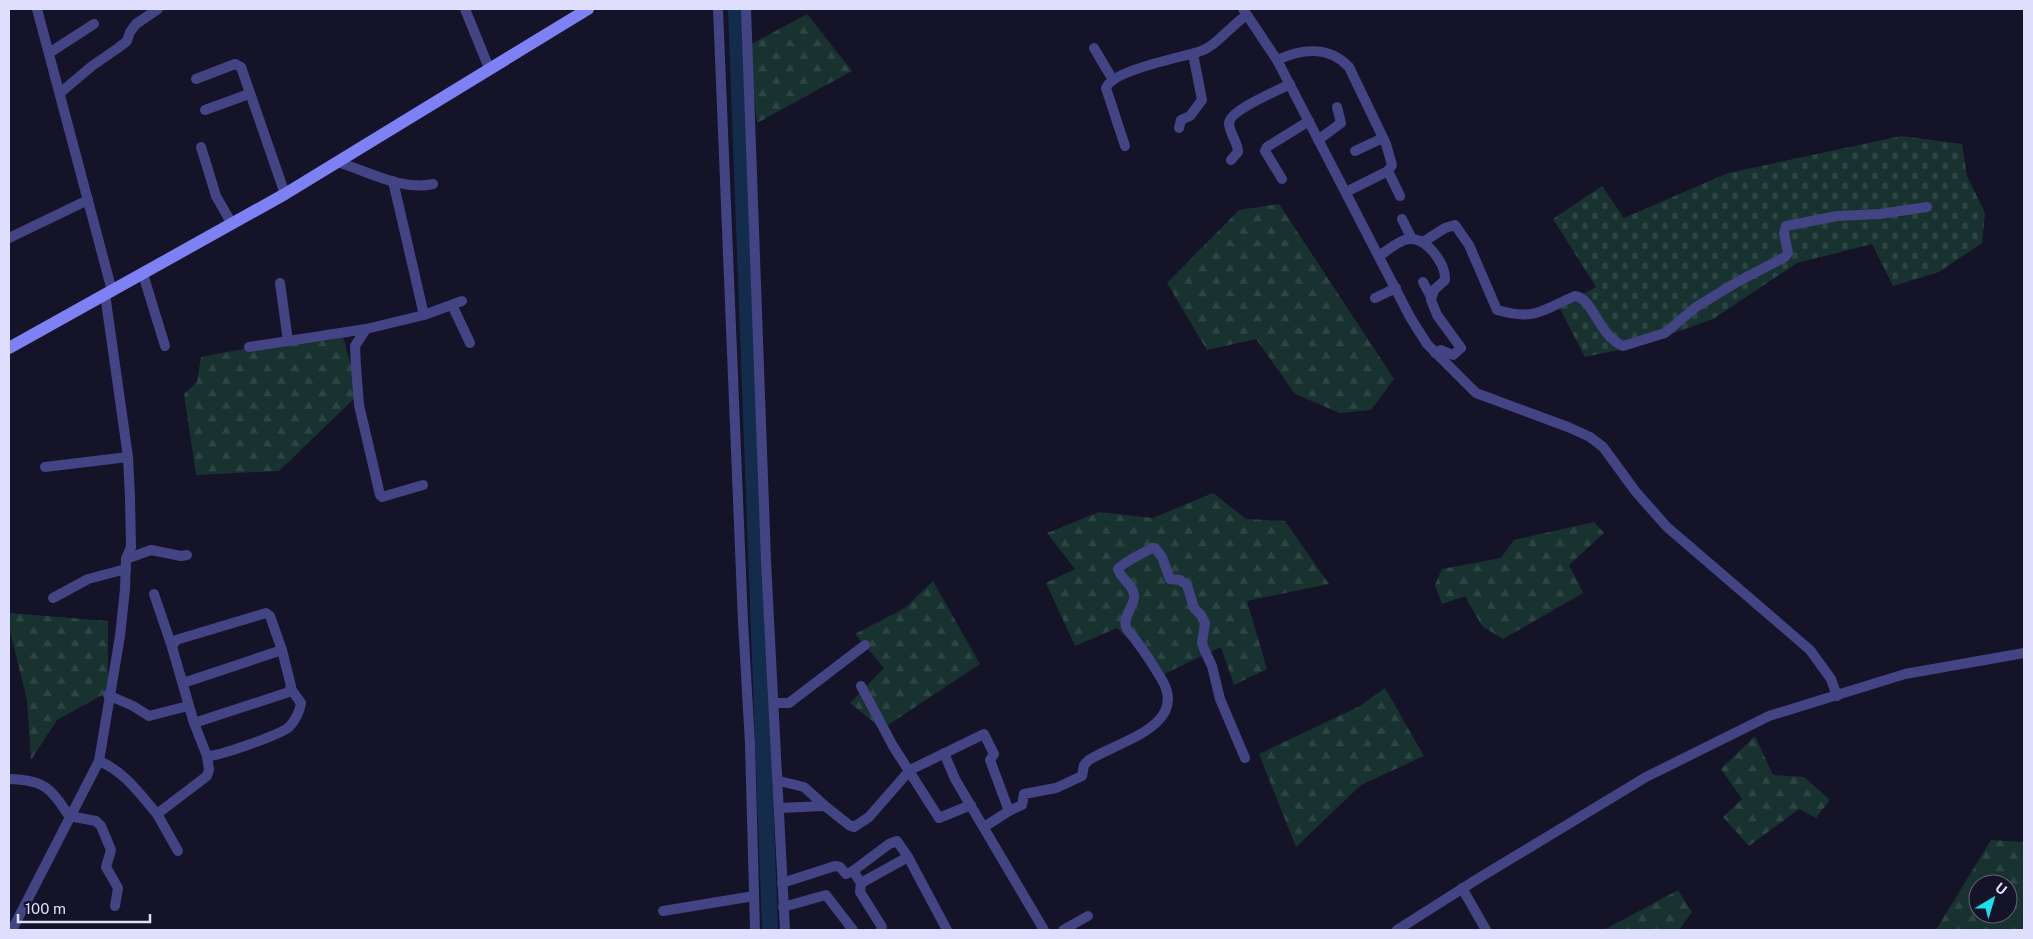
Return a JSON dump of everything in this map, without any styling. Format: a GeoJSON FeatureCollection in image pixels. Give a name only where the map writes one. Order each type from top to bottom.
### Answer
{"type":"FeatureCollection","features":[{"type":"Feature","properties":{"kind":"main road"},"geometry":{"type":"LineString","coordinates":[[9,348],[285,194],[588,9]]}},
{"type":"Feature","properties":{"kind":"street"},"geometry":{"type":"LineString","coordinates":[[12,930],[99,760],[108,695],[120,636],[126,564],[131,547],[128,457],[108,293],[88,200],[37,9]]}},
{"type":"Feature","properties":{"kind":"street"},"geometry":{"type":"LineString","coordinates":[[60,94],[92,66],[118,48],[126,41],[136,24],[158,9]]}},
{"type":"Feature","properties":{"kind":"street"},"geometry":{"type":"LineString","coordinates":[[465,9],[489,68]]}},
{"type":"Feature","properties":{"kind":"street"},"geometry":{"type":"LineString","coordinates":[[718,9],[755,930]]}},
{"type":"Feature","properties":{"kind":"street"},"geometry":{"type":"LineString","coordinates":[[746,9],[766,561],[775,703],[785,930]]}},
{"type":"Feature","properties":{"kind":"street"},"geometry":{"type":"LineString","coordinates":[[1125,146],[1106,88],[1113,80],[1193,54],[1211,46],[1245,12],[1290,84],[1419,332],[1435,353],[1476,393],[1568,427],[1590,437],[1603,447],[1636,492],[1667,527],[1810,650],[1831,679],[1837,696]]}},
{"type":"Feature","properties":{"kind":"street"},"geometry":{"type":"LineString","coordinates":[[50,52],[94,24]]}},
{"type":"Feature","properties":{"kind":"street"},"geometry":{"type":"LineString","coordinates":[[1094,48],[1113,80]]}},
{"type":"Feature","properties":{"kind":"street"},"geometry":{"type":"LineString","coordinates":[[1276,60],[1292,53],[1313,50],[1336,56],[1349,67],[1383,138],[1392,165],[1388,171],[1346,192]]}},
{"type":"Feature","properties":{"kind":"street"},"geometry":{"type":"LineString","coordinates":[[1179,128],[1181,120],[1190,116],[1202,100],[1193,54]]}},
{"type":"Feature","properties":{"kind":"street"},"geometry":{"type":"LineString","coordinates":[[196,79],[237,64],[241,67],[285,194]]}},
{"type":"Feature","properties":{"kind":"street"},"geometry":{"type":"LineString","coordinates":[[1231,160],[1238,152],[1238,146],[1229,126],[1230,119],[1237,111],[1290,84]]}},
{"type":"Feature","properties":{"kind":"street"},"geometry":{"type":"LineString","coordinates":[[205,110],[249,94]]}},
{"type":"Feature","properties":{"kind":"street"},"geometry":{"type":"LineString","coordinates":[[1318,140],[1341,123],[1336,107]]}},
{"type":"Feature","properties":{"kind":"street"},"geometry":{"type":"LineString","coordinates":[[1282,179],[1265,151],[1268,147],[1309,121]]}},
{"type":"Feature","properties":{"kind":"street"},"geometry":{"type":"LineString","coordinates":[[1355,151],[1383,138]]}},
{"type":"Feature","properties":{"kind":"street"},"geometry":{"type":"LineString","coordinates":[[201,147],[216,196],[232,224]]}},
{"type":"Feature","properties":{"kind":"street"},"geometry":{"type":"LineString","coordinates":[[337,162],[393,181],[419,187],[433,184]]}},
{"type":"Feature","properties":{"kind":"street"},"geometry":{"type":"LineString","coordinates":[[1388,171],[1400,196]]}},
{"type":"Feature","properties":{"kind":"street"},"geometry":{"type":"LineString","coordinates":[[393,181],[424,315]]}},
{"type":"Feature","properties":{"kind":"street"},"geometry":{"type":"LineString","coordinates":[[9,238],[88,200]]}},
{"type":"Feature","properties":{"kind":"street"},"geometry":{"type":"LineString","coordinates":[[1423,242],[1446,228],[1455,225],[1469,245],[1498,310],[1528,316],[1538,314],[1575,296],[1580,297],[1588,302],[1605,334],[1614,342],[1623,346],[1665,333],[1696,307],[1737,282],[1785,257],[1788,253],[1784,233],[1786,226],[1837,216],[1880,214],[1927,207]]}},
{"type":"Feature","properties":{"kind":"street"},"geometry":{"type":"LineString","coordinates":[[1402,219],[1412,239]]}},
{"type":"Feature","properties":{"kind":"street"},"geometry":{"type":"LineString","coordinates":[[1379,256],[1407,239],[1423,242],[1438,259],[1445,274],[1445,280],[1431,297]]}},
{"type":"Feature","properties":{"kind":"street"},"geometry":{"type":"LineString","coordinates":[[143,274],[165,346]]}},
{"type":"Feature","properties":{"kind":"street"},"geometry":{"type":"LineString","coordinates":[[1423,282],[1438,314],[1461,348],[1453,355],[1441,350],[1435,353]]}},
{"type":"Feature","properties":{"kind":"street"},"geometry":{"type":"LineString","coordinates":[[280,283],[288,341]]}},
{"type":"Feature","properties":{"kind":"street"},"geometry":{"type":"LineString","coordinates":[[1375,298],[1396,288]]}},
{"type":"Feature","properties":{"kind":"street"},"geometry":{"type":"LineString","coordinates":[[248,347],[366,329],[424,315],[462,302]]}},
{"type":"Feature","properties":{"kind":"street"},"geometry":{"type":"LineString","coordinates":[[452,305],[470,343]]}},
{"type":"Feature","properties":{"kind":"street"},"geometry":{"type":"LineString","coordinates":[[366,329],[355,346],[359,406],[380,495],[382,497],[424,485]]}},
{"type":"Feature","properties":{"kind":"street"},"geometry":{"type":"LineString","coordinates":[[45,467],[128,457]]}},
{"type":"Feature","properties":{"kind":"street"},"geometry":{"type":"LineString","coordinates":[[984,827],[1022,805],[1024,794],[1056,788],[1082,776],[1084,766],[1089,760],[1152,726],[1168,711],[1170,699],[1163,681],[1126,627],[1127,616],[1134,599],[1133,590],[1121,578],[1118,569],[1121,564],[1141,556],[1152,548],[1155,548],[1162,557],[1170,579],[1180,580],[1187,585],[1194,608],[1201,614],[1205,629],[1203,636],[1204,649],[1212,666],[1220,699],[1245,758]]}},
{"type":"Feature","properties":{"kind":"street"},"geometry":{"type":"LineString","coordinates":[[53,598],[88,579],[126,564],[151,550],[181,556],[187,555]]}},
{"type":"Feature","properties":{"kind":"street"},"geometry":{"type":"LineString","coordinates":[[154,594],[183,683],[188,706],[207,756],[209,770],[206,776],[157,814]]}},
{"type":"Feature","properties":{"kind":"street"},"geometry":{"type":"LineString","coordinates":[[172,647],[176,640],[266,613],[270,616],[282,650],[291,689],[301,703],[300,709],[289,727],[269,737],[207,756]]}},
{"type":"Feature","properties":{"kind":"street"},"geometry":{"type":"LineString","coordinates":[[775,703],[789,703],[865,645]]}},
{"type":"Feature","properties":{"kind":"street"},"geometry":{"type":"LineString","coordinates":[[183,683],[282,650]]}},
{"type":"Feature","properties":{"kind":"street"},"geometry":{"type":"LineString","coordinates":[[1397,930],[1462,888],[1646,777],[1726,735],[1769,716],[1929,668],[2013,657],[2024,653]]}},
{"type":"Feature","properties":{"kind":"street"},"geometry":{"type":"LineString","coordinates":[[861,686],[893,746],[939,818],[971,805]]}},
{"type":"Feature","properties":{"kind":"street"},"geometry":{"type":"LineString","coordinates":[[194,723],[289,692],[291,689]]}},
{"type":"Feature","properties":{"kind":"street"},"geometry":{"type":"LineString","coordinates":[[108,695],[133,706],[149,716],[188,706]]}},
{"type":"Feature","properties":{"kind":"street"},"geometry":{"type":"LineString","coordinates":[[779,781],[804,787],[825,806],[854,827],[869,817],[910,770],[986,734],[994,754],[990,760],[1010,811]]}},
{"type":"Feature","properties":{"kind":"street"},"geometry":{"type":"LineString","coordinates":[[944,753],[955,780],[1044,930]]}},
{"type":"Feature","properties":{"kind":"street"},"geometry":{"type":"LineString","coordinates":[[99,760],[110,765],[133,786],[157,814],[178,851]]}},
{"type":"Feature","properties":{"kind":"street"},"geometry":{"type":"LineString","coordinates":[[9,779],[37,781],[55,794],[69,816],[96,821],[104,830],[111,850],[106,867],[118,888],[115,906]]}},
{"type":"Feature","properties":{"kind":"street"},"geometry":{"type":"LineString","coordinates":[[779,808],[825,806]]}},
{"type":"Feature","properties":{"kind":"street"},"geometry":{"type":"LineString","coordinates":[[782,883],[836,866],[840,867],[846,874],[894,841],[908,857],[947,930]]}},
{"type":"Feature","properties":{"kind":"street"},"geometry":{"type":"LineString","coordinates":[[861,884],[908,857]]}},
{"type":"Feature","properties":{"kind":"street"},"geometry":{"type":"LineString","coordinates":[[853,871],[861,884],[860,892],[882,927],[880,930]]}},
{"type":"Feature","properties":{"kind":"street"},"geometry":{"type":"LineString","coordinates":[[1462,888],[1486,930]]}},
{"type":"Feature","properties":{"kind":"street"},"geometry":{"type":"LineString","coordinates":[[783,907],[826,895],[853,930]]}},
{"type":"Feature","properties":{"kind":"street"},"geometry":{"type":"LineString","coordinates":[[663,911],[754,896]]}},
{"type":"Feature","properties":{"kind":"street"},"geometry":{"type":"LineString","coordinates":[[1063,930],[1088,916]]}},
{"type":"Feature","properties":{"kind":"green space"},"geometry":{"type":"Polygon","coordinates":[[[807,14],[852,71],[757,123],[748,46],[807,14]]]}},
{"type":"Feature","properties":{"kind":"green space"},"geometry":{"type":"Polygon","coordinates":[[[1901,136],[1962,144],[1967,176],[1985,213],[1982,243],[1939,272],[1893,286],[1872,244],[1797,263],[1713,319],[1638,346],[1585,357],[1559,307],[1596,287],[1553,219],[1602,186],[1624,218],[1728,173],[1901,136]]]}},
{"type":"Feature","properties":{"kind":"green space"},"geometry":{"type":"Polygon","coordinates":[[[1279,204],[1394,379],[1371,410],[1340,413],[1295,394],[1256,339],[1207,350],[1167,283],[1239,210],[1279,204]]]}},
{"type":"Feature","properties":{"kind":"green space"},"geometry":{"type":"Polygon","coordinates":[[[341,330],[359,394],[279,471],[196,475],[184,394],[197,382],[201,357],[341,330]]]}},
{"type":"Feature","properties":{"kind":"green space"},"geometry":{"type":"Polygon","coordinates":[[[1213,493],[1246,519],[1285,521],[1329,584],[1247,601],[1267,669],[1234,685],[1221,647],[1164,674],[1117,628],[1075,646],[1046,583],[1075,569],[1047,533],[1099,512],[1153,518],[1213,493]]]}},
{"type":"Feature","properties":{"kind":"green space"},"geometry":{"type":"Polygon","coordinates":[[[1594,522],[1604,533],[1569,565],[1583,593],[1503,639],[1482,626],[1465,596],[1442,604],[1435,585],[1442,569],[1501,558],[1514,540],[1594,522]]]}},
{"type":"Feature","properties":{"kind":"green space"},"geometry":{"type":"Polygon","coordinates":[[[933,581],[980,664],[882,729],[850,703],[884,668],[855,634],[905,608],[933,581]]]}},
{"type":"Feature","properties":{"kind":"green space"},"geometry":{"type":"Polygon","coordinates":[[[9,613],[108,621],[108,692],[57,720],[31,760],[27,700],[9,627],[9,613]]]}},
{"type":"Feature","properties":{"kind":"green space"},"geometry":{"type":"Polygon","coordinates":[[[1385,688],[1424,756],[1361,785],[1296,847],[1259,754],[1360,706],[1385,688]]]}},
{"type":"Feature","properties":{"kind":"green space"},"geometry":{"type":"Polygon","coordinates":[[[1755,736],[1773,775],[1804,777],[1830,800],[1816,818],[1799,809],[1749,846],[1723,817],[1742,799],[1721,769],[1755,736]]]}},
{"type":"Feature","properties":{"kind":"green space"},"geometry":{"type":"Polygon","coordinates":[[[1991,840],[2024,842],[2024,930],[1936,930],[1968,878],[1968,924],[2018,924],[2018,874],[1970,874],[1991,840]]]}},
{"type":"Feature","properties":{"kind":"green space"},"geometry":{"type":"Polygon","coordinates":[[[1678,890],[1692,912],[1679,930],[1604,930],[1678,890]]]}},
{"type":"Feature","properties":{"kind":"waterway"},"geometry":{"type":"LineString","coordinates":[[736,9],[770,930]]}}]}
